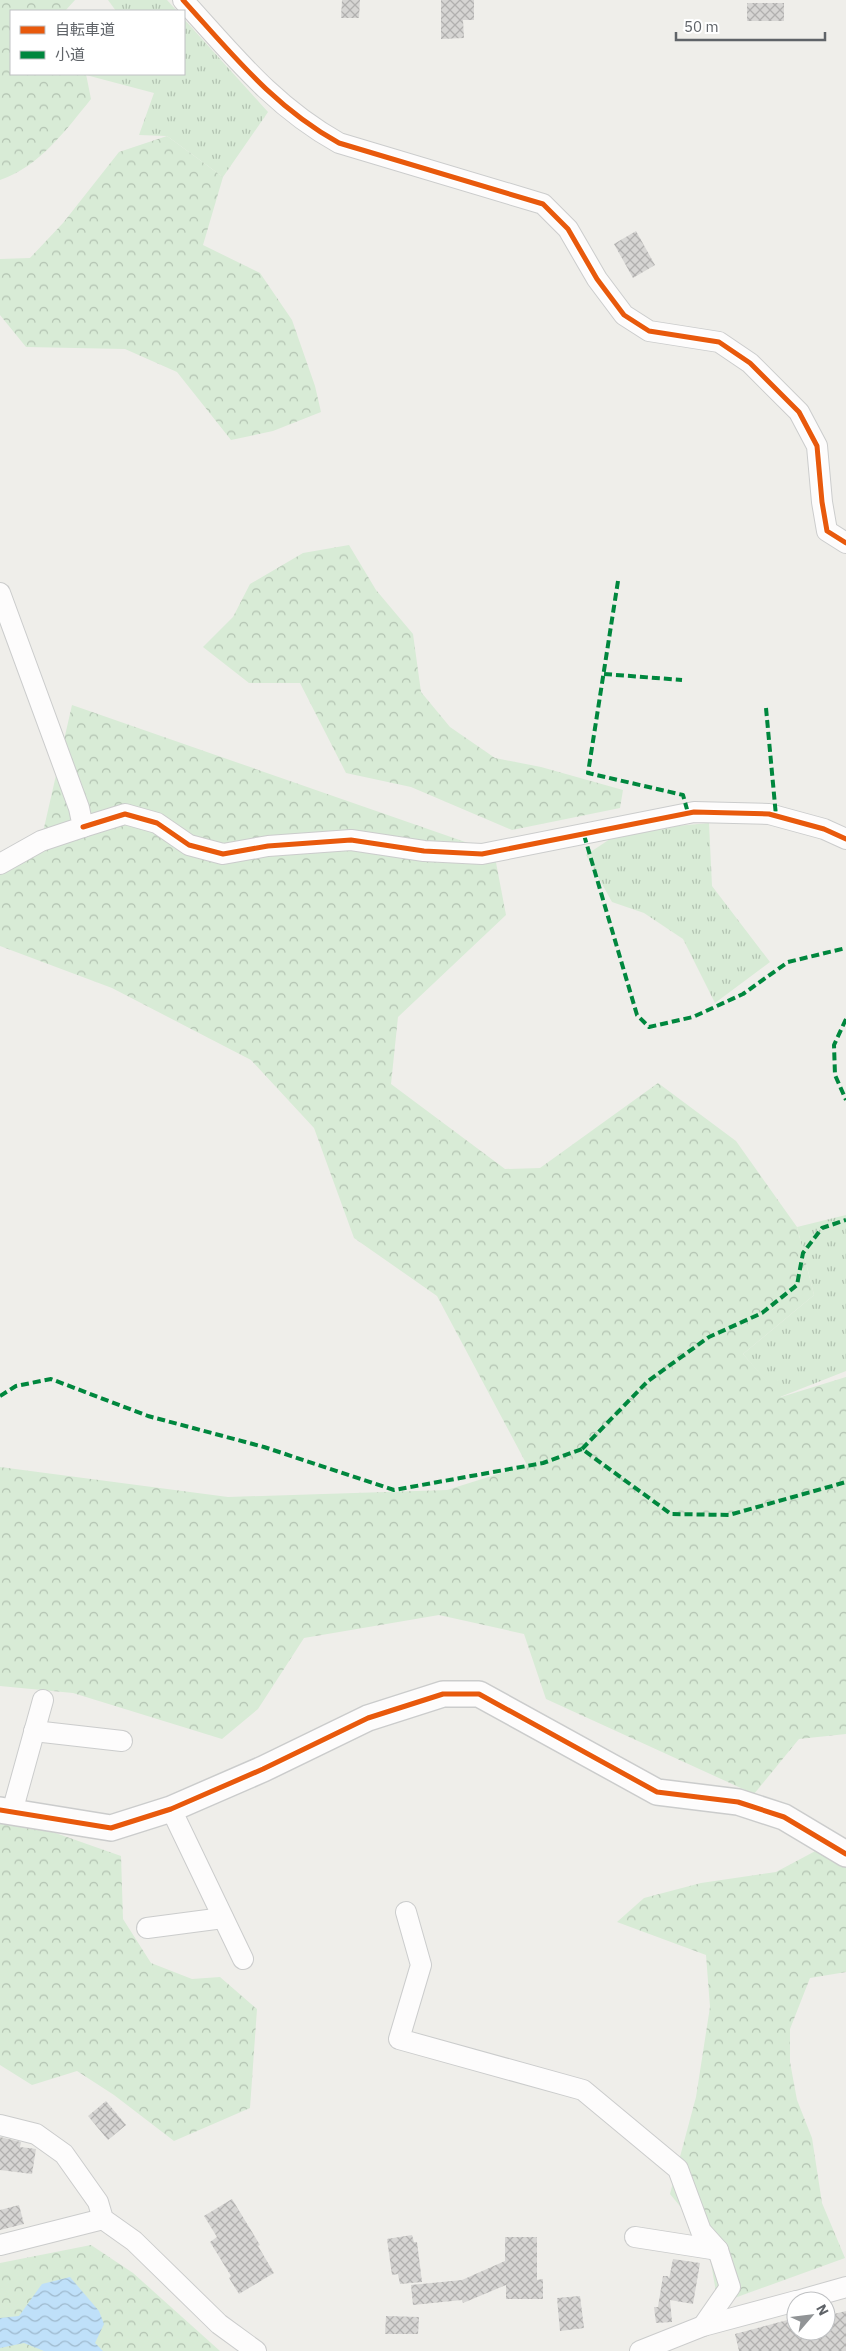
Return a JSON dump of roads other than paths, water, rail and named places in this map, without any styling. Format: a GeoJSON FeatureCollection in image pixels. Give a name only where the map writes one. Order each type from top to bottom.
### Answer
{"type":"FeatureCollection","features":[{"type":"Feature","properties":{"kind":"street"},"geometry":{"type":"LineString","coordinates":[[184,0],[268,93],[310,126],[339,143],[543,204],[568,229],[597,279],[624,314],[649,331],[719,342],[750,363],[799,412],[817,446],[822,502],[828,531],[846,543]]}},
{"type":"Feature","properties":{"kind":"street"},"geometry":{"type":"LineString","coordinates":[[0,593],[78,808],[83,827]]}},
{"type":"Feature","properties":{"kind":"street"},"geometry":{"type":"LineString","coordinates":[[0,864],[41,841],[126,814],[157,823],[189,845],[223,854],[268,846],[351,840],[424,851],[482,854],[694,812],[768,814],[824,829],[846,839]]}},
{"type":"Feature","properties":{"kind":"street"},"geometry":{"type":"LineString","coordinates":[[43,1700],[6,1811],[111,1828],[171,1809],[263,1769],[368,1718],[444,1694],[479,1694],[657,1792],[738,1802],[784,1817],[846,1854]]}},
{"type":"Feature","properties":{"kind":"street"},"geometry":{"type":"LineString","coordinates":[[34,1731],[122,1741]]}},
{"type":"Feature","properties":{"kind":"street"},"geometry":{"type":"LineString","coordinates":[[171,1809],[243,1959]]}},
{"type":"Feature","properties":{"kind":"street"},"geometry":{"type":"LineString","coordinates":[[406,1912],[420,1965],[400,2039],[583,2090],[678,2169],[701,2231],[718,2250],[730,2288],[703,2326]]}},
{"type":"Feature","properties":{"kind":"street"},"geometry":{"type":"LineString","coordinates":[[147,1928],[223,1918]]}},
{"type":"Feature","properties":{"kind":"street"},"geometry":{"type":"LineString","coordinates":[[0,2125],[36,2134],[64,2154],[98,2202],[103,2219],[134,2241],[219,2324],[256,2351]]}},
{"type":"Feature","properties":{"kind":"street"},"geometry":{"type":"LineString","coordinates":[[0,2245],[103,2219]]}},
{"type":"Feature","properties":{"kind":"street"},"geometry":{"type":"LineString","coordinates":[[635,2237],[718,2250]]}},
{"type":"Feature","properties":{"kind":"street"},"geometry":{"type":"LineString","coordinates":[[832,2291],[846,2287]]}},
{"type":"Feature","properties":{"kind":"street"},"geometry":{"type":"LineString","coordinates":[[640,2351],[703,2326],[786,2304]]}},
{"type":"Feature","properties":{"kind":"water"},"geometry":{"type":"Polygon","coordinates":[[[70,2277],[99,2311],[104,2324],[95,2343],[103,2351],[44,2351],[24,2343],[0,2348],[0,2318],[19,2316],[42,2284],[70,2277]]]}}]}
